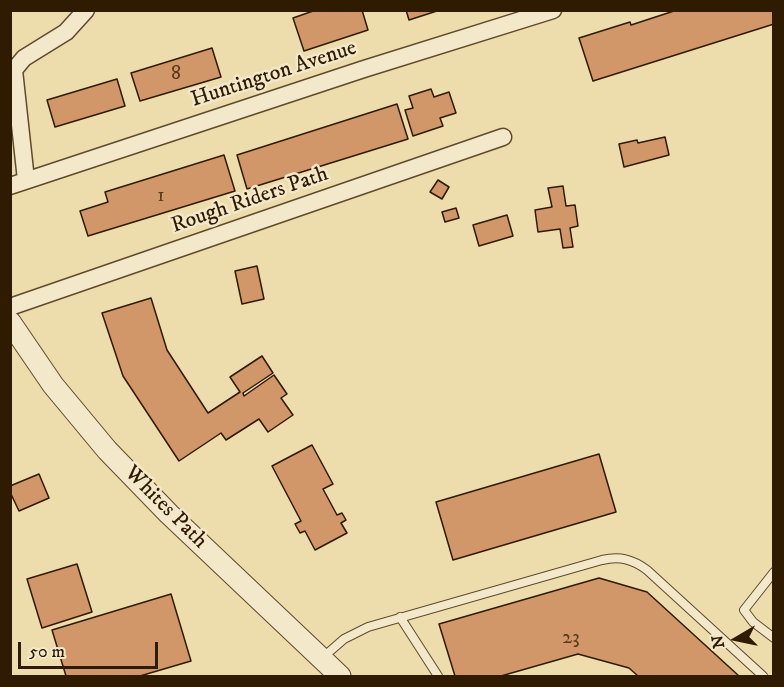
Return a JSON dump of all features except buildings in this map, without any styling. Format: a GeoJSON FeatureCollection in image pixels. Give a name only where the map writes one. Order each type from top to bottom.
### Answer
{"type":"FeatureCollection","features":[{"type":"Feature","properties":{"kind":"street"},"geometry":{"type":"LineString","coordinates":[[18,183],[14,70],[24,58],[66,32],[86,10]]}},
{"type":"Feature","properties":{"kind":"street","name":"Huntington Avenue"},"geometry":{"type":"LineString","coordinates":[[18,183],[364,69],[553,10]]}},
{"type":"Feature","properties":{"kind":"street","name":"Rough Riders Path"},"geometry":{"type":"LineString","coordinates":[[10,307],[503,137]]}},
{"type":"Feature","properties":{"kind":"street","name":"Whites Path"},"geometry":{"type":"LineString","coordinates":[[10,322],[53,385],[107,450],[169,514],[340,676]]}},
{"type":"Feature","properties":{"kind":"lane"},"geometry":{"type":"LineString","coordinates":[[321,659],[335,645],[355,633],[400,617],[602,560],[621,557],[647,570],[763,676]]}},
{"type":"Feature","properties":{"kind":"lane"},"geometry":{"type":"LineString","coordinates":[[774,572],[744,610],[753,622],[774,638]]}},
{"type":"Feature","properties":{"kind":"lane"},"geometry":{"type":"LineString","coordinates":[[400,617],[438,676]]}}]}
